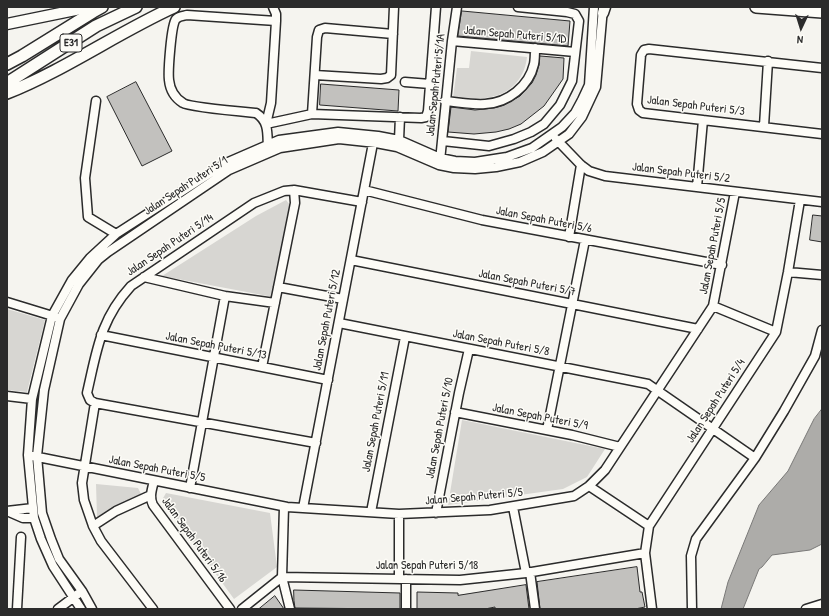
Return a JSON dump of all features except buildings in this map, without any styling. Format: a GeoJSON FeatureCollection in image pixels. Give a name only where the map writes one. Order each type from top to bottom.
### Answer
{"type":"FeatureCollection","features":[{"type":"Feature","properties":{"kind":"highway","name":"E31"},"geometry":{"type":"LineString","coordinates":[[7,64],[102,7]]}},
{"type":"Feature","properties":{"kind":"highway","name":"E31"},"geometry":{"type":"LineString","coordinates":[[7,82],[96,26],[136,7]]}},
{"type":"Feature","properties":{"kind":"highway"},"geometry":{"type":"LineString","coordinates":[[7,93],[66,65],[146,20],[174,7]]}},
{"type":"Feature","properties":{"kind":"highway"},"geometry":{"type":"LineString","coordinates":[[756,7],[822,12]]}},
{"type":"Feature","properties":{"kind":"main road"},"geometry":{"type":"LineString","coordinates":[[7,24],[90,7]]}},
{"type":"Feature","properties":{"kind":"street"},"geometry":{"type":"LineString","coordinates":[[81,609],[53,566],[41,539],[34,518],[28,455],[32,399],[56,318],[72,280],[90,258],[116,234],[226,163],[268,149],[266,124],[271,103],[276,21],[276,14],[273,7]]}},
{"type":"Feature","properties":{"kind":"street"},"geometry":{"type":"LineString","coordinates":[[315,75],[388,78],[391,75],[394,7]]}},
{"type":"Feature","properties":{"kind":"street"},"geometry":{"type":"LineString","coordinates":[[266,124],[312,114],[426,117],[428,111],[436,7]]}},
{"type":"Feature","properties":{"kind":"street","name":"Jalan Sepah Puteri 5/1A"},"geometry":{"type":"LineString","coordinates":[[440,161],[452,41],[457,7]]}},
{"type":"Feature","properties":{"kind":"street"},"geometry":{"type":"LineString","coordinates":[[443,141],[489,146],[514,139],[531,132],[544,124],[560,105],[572,81],[579,21],[575,14],[567,12],[518,7]]}},
{"type":"Feature","properties":{"kind":"street"},"geometry":{"type":"LineString","coordinates":[[374,139],[399,140],[440,161],[475,162],[507,157],[532,148],[553,135],[562,127],[574,113],[589,85],[594,7]]}},
{"type":"Feature","properties":{"kind":"street","name":"Jalan Sepah Puteri 5/1"},"geometry":{"type":"LineString","coordinates":[[92,609],[82,591],[59,559],[51,539],[42,513],[37,456],[44,390],[56,318],[79,284],[98,260],[229,170],[268,149],[339,139],[374,139],[440,161],[454,168],[475,169],[496,167],[520,162],[543,152],[569,134],[582,117],[596,87],[604,9]]}},
{"type":"Feature","properties":{"kind":"street"},"geometry":{"type":"LineString","coordinates":[[266,124],[263,117],[256,113],[184,104],[173,94],[169,81],[172,30],[176,20],[180,16],[187,15],[276,21]]}},
{"type":"Feature","properties":{"kind":"street"},"geometry":{"type":"LineString","coordinates":[[312,114],[317,37],[319,30],[393,34]]}},
{"type":"Feature","properties":{"kind":"street","name":"Jalan Sepah Puteri 5/1D"},"geometry":{"type":"LineString","coordinates":[[452,41],[575,52]]}},
{"type":"Feature","properties":{"kind":"street"},"geometry":{"type":"LineString","coordinates":[[446,101],[486,104],[500,102],[513,95],[522,86],[530,74],[534,63],[535,48]]}},
{"type":"Feature","properties":{"kind":"street","name":"Jalan Sepah Puteri 5/3"},"geometry":{"type":"LineString","coordinates":[[822,68],[649,48],[644,50],[641,55],[637,104],[639,110],[643,113],[822,134]]}},
{"type":"Feature","properties":{"kind":"street"},"geometry":{"type":"LineString","coordinates":[[764,126],[768,61]]}},
{"type":"Feature","properties":{"kind":"street"},"geometry":{"type":"LineString","coordinates":[[405,82],[430,84]]}},
{"type":"Feature","properties":{"kind":"street"},"geometry":{"type":"LineString","coordinates":[[96,101],[85,178],[88,217],[116,234]]}},
{"type":"Feature","properties":{"kind":"street"},"geometry":{"type":"LineString","coordinates":[[399,140],[400,117]]}},
{"type":"Feature","properties":{"kind":"street"},"geometry":{"type":"LineString","coordinates":[[697,187],[703,120]]}},
{"type":"Feature","properties":{"kind":"street","name":"Jalan Sepah Puteri 5/2"},"geometry":{"type":"LineString","coordinates":[[553,135],[581,165],[589,171],[605,176],[822,202]]}},
{"type":"Feature","properties":{"kind":"street","name":"Jalan Sepah Puteri 5/12"},"geometry":{"type":"LineString","coordinates":[[303,508],[374,139]]}},
{"type":"Feature","properties":{"kind":"street"},"geometry":{"type":"LineString","coordinates":[[569,237],[581,165]]}},
{"type":"Feature","properties":{"kind":"street"},"geometry":{"type":"LineString","coordinates":[[262,367],[295,203],[294,190],[362,202]]}},
{"type":"Feature","properties":{"kind":"street","name":"Jalan Sepah Puteri 5/14"},"geometry":{"type":"LineString","coordinates":[[95,403],[90,400],[87,393],[101,335],[108,317],[119,300],[131,286],[254,203],[284,191],[294,190]]}},
{"type":"Feature","properties":{"kind":"street","name":"Jalan Sepah Puteri 5/6"},"geometry":{"type":"LineString","coordinates":[[364,190],[482,220],[722,265]]}},
{"type":"Feature","properties":{"kind":"street","name":"Jalan Sepah Puteri 5/5"},"geometry":{"type":"LineString","coordinates":[[28,455],[284,507],[399,514],[436,513],[490,510],[574,496],[589,486],[604,470],[713,306],[735,192]]}},
{"type":"Feature","properties":{"kind":"street","name":"Jalan Sepah Puteri 5/4"},"geometry":{"type":"LineString","coordinates":[[652,609],[645,553],[648,526],[776,332],[800,200]]}},
{"type":"Feature","properties":{"kind":"street"},"geometry":{"type":"LineString","coordinates":[[547,430],[585,240]]}},
{"type":"Feature","properties":{"kind":"street","name":"Jalan Sepah Puteri 5/7"},"geometry":{"type":"LineString","coordinates":[[350,260],[698,329]]}},
{"type":"Feature","properties":{"kind":"street"},"geometry":{"type":"LineString","coordinates":[[788,272],[822,275]]}},
{"type":"Feature","properties":{"kind":"street"},"geometry":{"type":"LineString","coordinates":[[144,277],[225,296],[275,303]]}},
{"type":"Feature","properties":{"kind":"street"},"geometry":{"type":"LineString","coordinates":[[278,287],[343,299]]}},
{"type":"Feature","properties":{"kind":"street"},"geometry":{"type":"LineString","coordinates":[[190,488],[225,296]]}},
{"type":"Feature","properties":{"kind":"street"},"geometry":{"type":"LineString","coordinates":[[7,302],[56,318]]}},
{"type":"Feature","properties":{"kind":"street"},"geometry":{"type":"LineString","coordinates":[[713,306],[776,332]]}},
{"type":"Feature","properties":{"kind":"street","name":"Jalan Sepah Puteri 5/8"},"geometry":{"type":"LineString","coordinates":[[339,323],[648,384],[756,458]]}},
{"type":"Feature","properties":{"kind":"street"},"geometry":{"type":"LineString","coordinates":[[692,609],[692,556],[696,539],[756,458],[815,356],[822,330]]}},
{"type":"Feature","properties":{"kind":"street","name":"Jalan Sepah Puteri 5/13"},"geometry":{"type":"LineString","coordinates":[[101,335],[328,380]]}},
{"type":"Feature","properties":{"kind":"street","name":"Jalan Sepah Puteri 5/11"},"geometry":{"type":"LineString","coordinates":[[371,512],[405,337]]}},
{"type":"Feature","properties":{"kind":"street","name":"Jalan Sepah Puteri 5/10"},"geometry":{"type":"LineString","coordinates":[[436,513],[455,412],[469,349]]}},
{"type":"Feature","properties":{"kind":"street"},"geometry":{"type":"LineString","coordinates":[[7,396],[32,399]]}},
{"type":"Feature","properties":{"kind":"street"},"geometry":{"type":"LineString","coordinates":[[153,609],[101,541],[93,526],[84,500],[82,483],[95,403],[316,443]]}},
{"type":"Feature","properties":{"kind":"street","name":"Jalan Sepah Puteri 5/9"},"geometry":{"type":"LineString","coordinates":[[455,412],[547,430],[620,447]]}},
{"type":"Feature","properties":{"kind":"street","name":"Jalan Sepah Puteri 5/16"},"geometry":{"type":"LineString","coordinates":[[154,481],[151,495],[153,505],[230,609]]}},
{"type":"Feature","properties":{"kind":"street"},"geometry":{"type":"LineString","coordinates":[[589,486],[648,526]]}},
{"type":"Feature","properties":{"kind":"street"},"geometry":{"type":"LineString","coordinates":[[93,526],[116,510],[151,495]]}},
{"type":"Feature","properties":{"kind":"street"},"geometry":{"type":"LineString","coordinates":[[284,507],[282,577],[290,609]]}},
{"type":"Feature","properties":{"kind":"street"},"geometry":{"type":"LineString","coordinates":[[513,507],[535,609]]}},
{"type":"Feature","properties":{"kind":"street"},"geometry":{"type":"LineString","coordinates":[[7,511],[22,508],[33,508]]}},
{"type":"Feature","properties":{"kind":"street"},"geometry":{"type":"LineString","coordinates":[[7,511],[24,518],[34,518]]}},
{"type":"Feature","properties":{"kind":"street"},"geometry":{"type":"LineString","coordinates":[[399,514],[406,609]]}},
{"type":"Feature","properties":{"kind":"street"},"geometry":{"type":"LineString","coordinates":[[17,609],[21,537]]}},
{"type":"Feature","properties":{"kind":"street","name":"Jalan Sepah Puteri 5/18"},"geometry":{"type":"LineString","coordinates":[[282,577],[460,580],[528,573],[645,553]]}},
{"type":"Feature","properties":{"kind":"street"},"geometry":{"type":"LineString","coordinates":[[242,609],[282,577]]}},
{"type":"Feature","properties":{"kind":"street"},"geometry":{"type":"LineString","coordinates":[[58,609],[82,591]]}},
{"type":"Feature","properties":{"kind":"street"},"geometry":{"type":"LineString","coordinates":[[806,609],[821,606]]}},
{"type":"Feature","properties":{"kind":"shaded area"},"geometry":{"type":"Polygon","coordinates":[[[471,51],[527,57],[526,64],[516,83],[505,92],[486,98],[453,98],[457,68],[469,68],[471,51]]]}},
{"type":"Feature","properties":{"kind":"shaded area"},"geometry":{"type":"Polygon","coordinates":[[[286,200],[291,206],[273,297],[162,276],[256,216],[286,200]]]}},
{"type":"Feature","properties":{"kind":"shaded area"},"geometry":{"type":"Polygon","coordinates":[[[7,309],[45,320],[27,392],[7,390],[7,309]]]}},
{"type":"Feature","properties":{"kind":"shaded area"},"geometry":{"type":"Polygon","coordinates":[[[822,409],[822,544],[810,550],[772,555],[759,569],[743,609],[721,609],[728,582],[759,505],[788,471],[814,419],[822,409]]]}},
{"type":"Feature","properties":{"kind":"shaded area"},"geometry":{"type":"Polygon","coordinates":[[[462,420],[605,449],[587,477],[563,489],[448,505],[462,420]]]}},
{"type":"Feature","properties":{"kind":"shaded area"},"geometry":{"type":"Polygon","coordinates":[[[96,484],[138,488],[141,494],[97,517],[96,484]]]}},
{"type":"Feature","properties":{"kind":"shaded area"},"geometry":{"type":"Polygon","coordinates":[[[166,493],[270,513],[277,567],[234,599],[162,500],[166,493]]]}}]}
